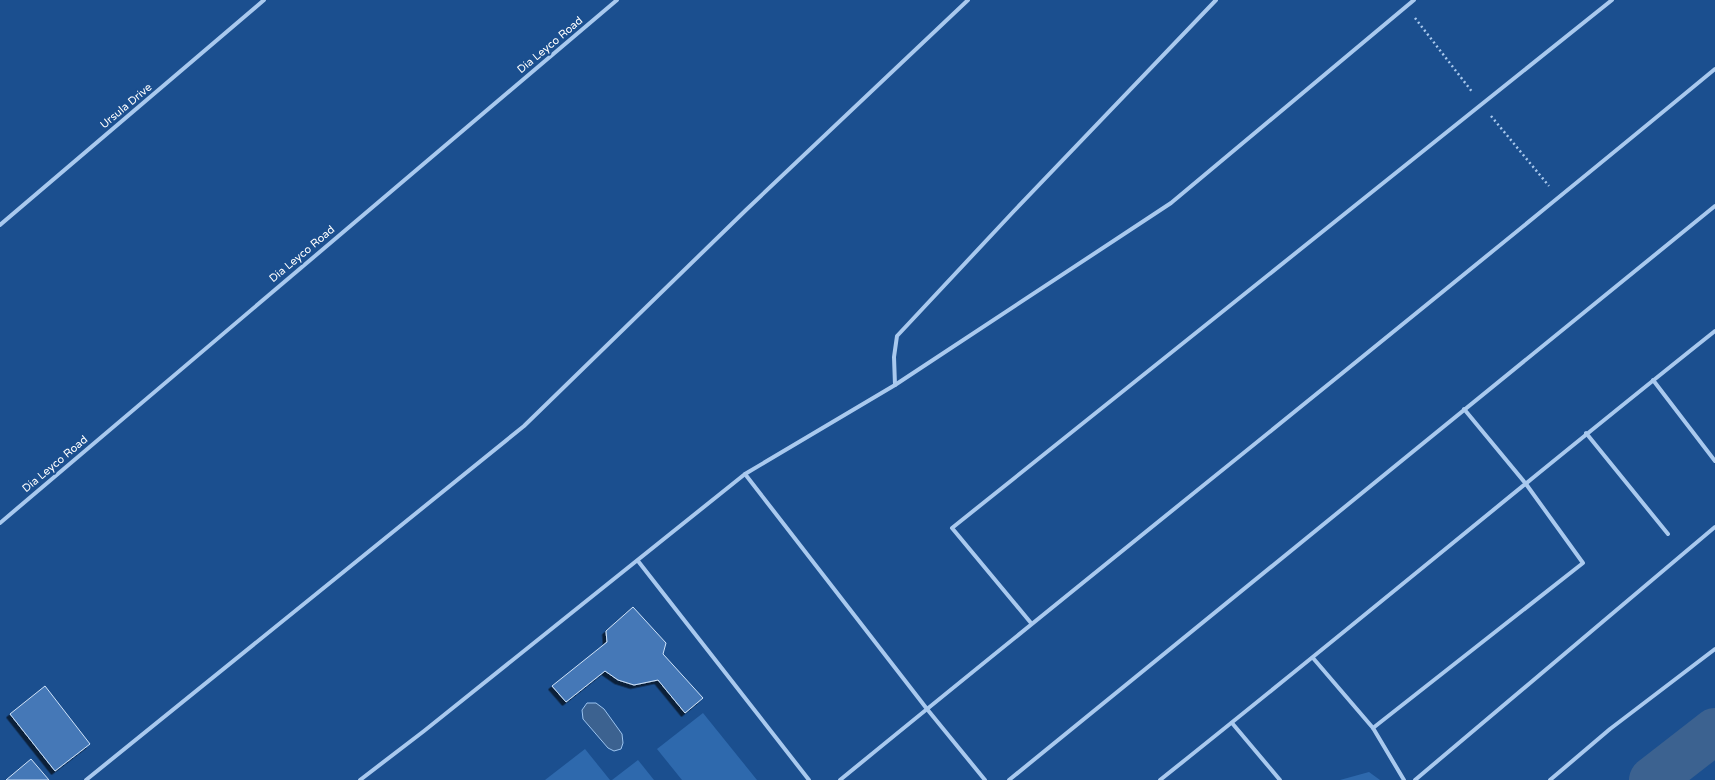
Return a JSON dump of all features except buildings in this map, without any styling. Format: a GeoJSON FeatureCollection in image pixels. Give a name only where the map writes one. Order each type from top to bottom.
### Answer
{"type":"FeatureCollection","features":[{"type":"Feature","properties":{"kind":"street","name":"Ursula Drive"},"geometry":{"type":"LineString","coordinates":[[0,225],[264,0]]}},
{"type":"Feature","properties":{"kind":"street","name":"Dia Leyco Road"},"geometry":{"type":"LineString","coordinates":[[0,523],[617,0]]}},
{"type":"Feature","properties":{"kind":"street"},"geometry":{"type":"LineString","coordinates":[[86,780],[524,426],[746,210],[968,0]]}},
{"type":"Feature","properties":{"kind":"street"},"geometry":{"type":"LineString","coordinates":[[895,386],[894,357],[897,336],[1019,205],[1216,0]]}},
{"type":"Feature","properties":{"kind":"street"},"geometry":{"type":"LineString","coordinates":[[360,780],[638,561],[745,474],[895,386],[1171,203],[1414,0]]}},
{"type":"Feature","properties":{"kind":"street"},"geometry":{"type":"LineString","coordinates":[[1031,623],[952,528],[1612,0]]}},
{"type":"Feature","properties":{"kind":"street"},"geometry":{"type":"LineString","coordinates":[[840,780],[1031,623],[1560,198],[1715,69]]}},
{"type":"Feature","properties":{"kind":"street"},"geometry":{"type":"LineString","coordinates":[[1009,780],[1715,206]]}},
{"type":"Feature","properties":{"kind":"street"},"geometry":{"type":"LineString","coordinates":[[1160,780],[1313,658],[1586,433],[1715,331]]}},
{"type":"Feature","properties":{"kind":"street"},"geometry":{"type":"LineString","coordinates":[[1653,380],[1715,461]]}},
{"type":"Feature","properties":{"kind":"street"},"geometry":{"type":"LineString","coordinates":[[1373,728],[1583,563],[1526,484],[1464,409]]}},
{"type":"Feature","properties":{"kind":"street"},"geometry":{"type":"LineString","coordinates":[[1586,433],[1668,534]]}},
{"type":"Feature","properties":{"kind":"street"},"geometry":{"type":"LineString","coordinates":[[745,474],[927,709],[985,780]]}},
{"type":"Feature","properties":{"kind":"street"},"geometry":{"type":"LineString","coordinates":[[1415,780],[1715,526]]}},
{"type":"Feature","properties":{"kind":"street"},"geometry":{"type":"LineString","coordinates":[[638,561],[809,780]]}},
{"type":"Feature","properties":{"kind":"street"},"geometry":{"type":"LineString","coordinates":[[1550,780],[1610,729],[1715,649]]}},
{"type":"Feature","properties":{"kind":"street"},"geometry":{"type":"LineString","coordinates":[[1313,658],[1373,728],[1404,780]]}},
{"type":"Feature","properties":{"kind":"street"},"geometry":{"type":"LineString","coordinates":[[1232,723],[1280,780]]}},
{"type":"Feature","properties":{"kind":"shaded area"},"geometry":{"type":"Polygon","coordinates":[[[587,703],[596,703],[604,709],[622,734],[623,743],[621,749],[614,751],[608,748],[583,719],[582,710],[587,703]]]}},
{"type":"Feature","properties":{"kind":"shaded area"},"geometry":{"type":"Polygon","coordinates":[[[703,713],[757,780],[682,780],[657,749],[703,713]]]}},
{"type":"Feature","properties":{"kind":"shaded area"},"geometry":{"type":"Polygon","coordinates":[[[585,749],[610,780],[545,780],[585,749]]]}},
{"type":"Feature","properties":{"kind":"shaded area"},"geometry":{"type":"Polygon","coordinates":[[[638,760],[654,780],[612,780],[638,760]]]}},
{"type":"Feature","properties":{"kind":"shaded area"},"geometry":{"type":"Polygon","coordinates":[[[1369,772],[1380,780],[1340,780],[1369,772]]]}},
{"type":"Feature","properties":{"kind":"waterway"},"geometry":{"type":"LineString","coordinates":[[1652,780],[1715,731]]}}]}
